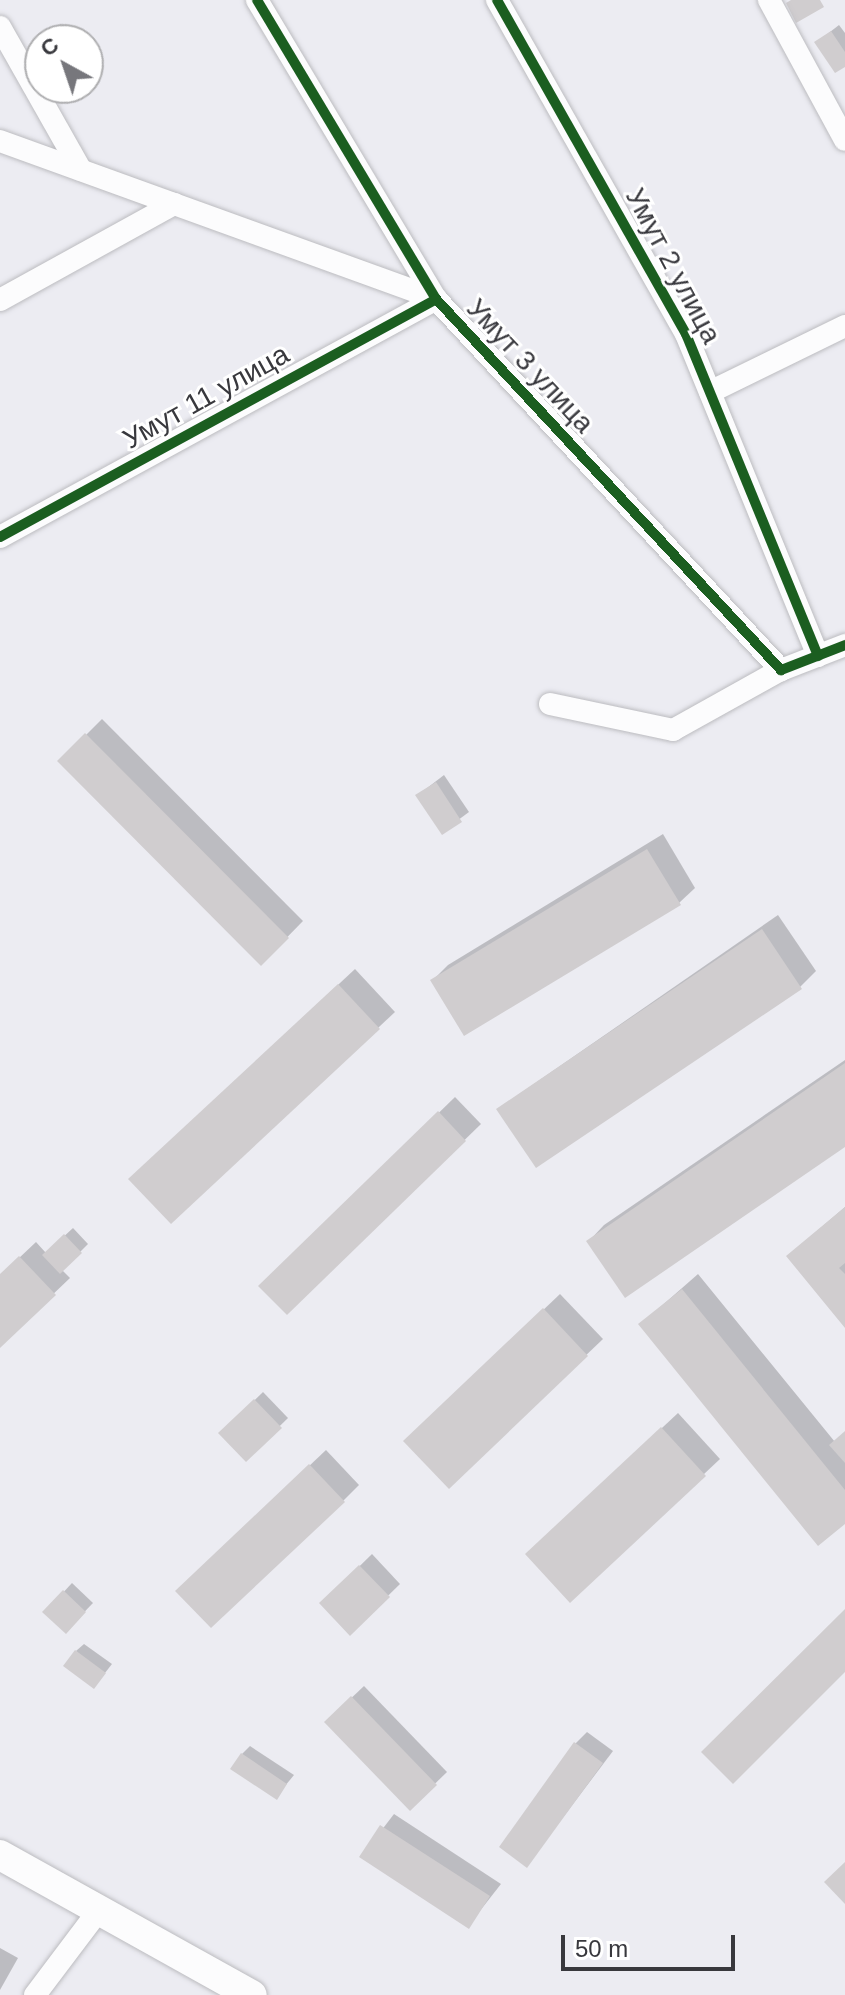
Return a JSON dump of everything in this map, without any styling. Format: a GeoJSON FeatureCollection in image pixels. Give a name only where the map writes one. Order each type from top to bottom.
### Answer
{"type":"FeatureCollection","features":[{"type":"Feature","properties":{"kind":"main road"},"geometry":{"type":"LineString","coordinates":[[0,1855],[252,1995]]}},
{"type":"Feature","properties":{"kind":"street","name":"Умут 3 улица"},"geometry":{"type":"LineString","coordinates":[[257,0],[436,299],[781,670]]}},
{"type":"Feature","properties":{"kind":"street","name":"Умут 2 улица"},"geometry":{"type":"LineString","coordinates":[[497,0],[686,334],[818,656]]}},
{"type":"Feature","properties":{"kind":"street"},"geometry":{"type":"LineString","coordinates":[[769,0],[845,140]]}},
{"type":"Feature","properties":{"kind":"street"},"geometry":{"type":"LineString","coordinates":[[0,27],[81,170]]}},
{"type":"Feature","properties":{"kind":"street"},"geometry":{"type":"LineString","coordinates":[[0,141],[436,299]]}},
{"type":"Feature","properties":{"kind":"street"},"geometry":{"type":"LineString","coordinates":[[0,300],[174,204]]}},
{"type":"Feature","properties":{"kind":"street","name":"Умут 11 улица"},"geometry":{"type":"LineString","coordinates":[[0,537],[436,299]]}},
{"type":"Feature","properties":{"kind":"street"},"geometry":{"type":"LineString","coordinates":[[710,392],[845,326]]}},
{"type":"Feature","properties":{"kind":"street"},"geometry":{"type":"LineString","coordinates":[[550,704],[673,730],[781,670],[845,645]]}},
{"type":"Feature","properties":{"kind":"street"},"geometry":{"type":"LineString","coordinates":[[35,1995],[99,1910]]}},
{"type":"Feature","properties":{"kind":"building"},"geometry":{"type":"Polygon","coordinates":[[[791,0],[820,0],[824,7],[796,23],[786,3],[791,0]]]}},
{"type":"Feature","properties":{"kind":"building"},"geometry":{"type":"Polygon","coordinates":[[[831,31],[845,52],[845,67],[835,73],[814,42],[831,31]]]}},
{"type":"Feature","properties":{"kind":"building"},"geometry":{"type":"Polygon","coordinates":[[[85,733],[289,938],[261,966],[57,761],[85,733]]]}},
{"type":"Feature","properties":{"kind":"building"},"geometry":{"type":"Polygon","coordinates":[[[436,782],[462,822],[442,835],[415,795],[436,782]]]}},
{"type":"Feature","properties":{"kind":"building"},"geometry":{"type":"Polygon","coordinates":[[[647,849],[681,905],[464,1036],[430,980],[647,849]]]}},
{"type":"Feature","properties":{"kind":"building"},"geometry":{"type":"Polygon","coordinates":[[[762,929],[802,989],[536,1168],[496,1109],[762,929]]]}},
{"type":"Feature","properties":{"kind":"building"},"geometry":{"type":"Polygon","coordinates":[[[338,984],[380,1029],[171,1224],[128,1179],[338,984]]]}},
{"type":"Feature","properties":{"kind":"building"},"geometry":{"type":"Polygon","coordinates":[[[845,1063],[845,1147],[625,1298],[586,1241],[845,1063]]]}},
{"type":"Feature","properties":{"kind":"building"},"geometry":{"type":"Polygon","coordinates":[[[438,1111],[466,1141],[287,1315],[258,1286],[438,1111]]]}},
{"type":"Feature","properties":{"kind":"building"},"geometry":{"type":"Polygon","coordinates":[[[845,1207],[845,1263],[839,1268],[845,1274],[845,1328],[786,1256],[845,1207]]]}},
{"type":"Feature","properties":{"kind":"building"},"geometry":{"type":"Polygon","coordinates":[[[64,1234],[82,1253],[60,1274],[42,1255],[64,1234]]]}},
{"type":"Feature","properties":{"kind":"building"},"geometry":{"type":"Polygon","coordinates":[[[19,1256],[56,1295],[0,1348],[0,1274],[19,1256]]]}},
{"type":"Feature","properties":{"kind":"building"},"geometry":{"type":"Polygon","coordinates":[[[682,1289],[845,1490],[845,1524],[818,1546],[638,1324],[682,1289]]]}},
{"type":"Feature","properties":{"kind":"building"},"geometry":{"type":"Polygon","coordinates":[[[543,1308],[588,1356],[449,1489],[403,1441],[543,1308]]]}},
{"type":"Feature","properties":{"kind":"building"},"geometry":{"type":"Polygon","coordinates":[[[254,1399],[282,1428],[246,1462],[218,1433],[254,1399]]]}},
{"type":"Feature","properties":{"kind":"building"},"geometry":{"type":"Polygon","coordinates":[[[661,1427],[706,1476],[570,1603],[525,1554],[661,1427]]]}},
{"type":"Feature","properties":{"kind":"building"},"geometry":{"type":"Polygon","coordinates":[[[845,1431],[845,1463],[829,1445],[845,1431]]]}},
{"type":"Feature","properties":{"kind":"building"},"geometry":{"type":"Polygon","coordinates":[[[309,1464],[345,1502],[211,1628],[175,1591],[309,1464]]]}},
{"type":"Feature","properties":{"kind":"building"},"geometry":{"type":"Polygon","coordinates":[[[359,1565],[390,1597],[350,1636],[319,1603],[359,1565]]]}},
{"type":"Feature","properties":{"kind":"building"},"geometry":{"type":"Polygon","coordinates":[[[63,1590],[86,1612],[66,1634],[42,1612],[63,1590]]]}},
{"type":"Feature","properties":{"kind":"building"},"geometry":{"type":"Polygon","coordinates":[[[845,1609],[845,1672],[733,1784],[701,1752],[845,1609]]]}},
{"type":"Feature","properties":{"kind":"building"},"geometry":{"type":"Polygon","coordinates":[[[75,1650],[106,1673],[94,1689],[63,1666],[75,1650]]]}},
{"type":"Feature","properties":{"kind":"building"},"geometry":{"type":"Polygon","coordinates":[[[351,1696],[437,1785],[410,1811],[324,1722],[351,1696]]]}},
{"type":"Feature","properties":{"kind":"building"},"geometry":{"type":"Polygon","coordinates":[[[574,1742],[603,1763],[527,1868],[499,1847],[574,1742]]]}},
{"type":"Feature","properties":{"kind":"building"},"geometry":{"type":"Polygon","coordinates":[[[241,1753],[287,1784],[277,1800],[230,1769],[241,1753]]]}},
{"type":"Feature","properties":{"kind":"building"},"geometry":{"type":"Polygon","coordinates":[[[380,1825],[490,1896],[469,1929],[359,1857],[380,1825]]]}},
{"type":"Feature","properties":{"kind":"building"},"geometry":{"type":"Polygon","coordinates":[[[845,1862],[845,1904],[824,1882],[845,1862]]]}},
{"type":"Feature","properties":{"kind":"cycle path"},"geometry":{"type":"LineString","coordinates":[[257,0],[436,299],[781,670],[845,645]]}},
{"type":"Feature","properties":{"kind":"cycle path"},"geometry":{"type":"LineString","coordinates":[[497,0],[686,334],[818,656]]}},
{"type":"Feature","properties":{"kind":"cycle path"},"geometry":{"type":"LineString","coordinates":[[0,537],[436,299]]}}]}
